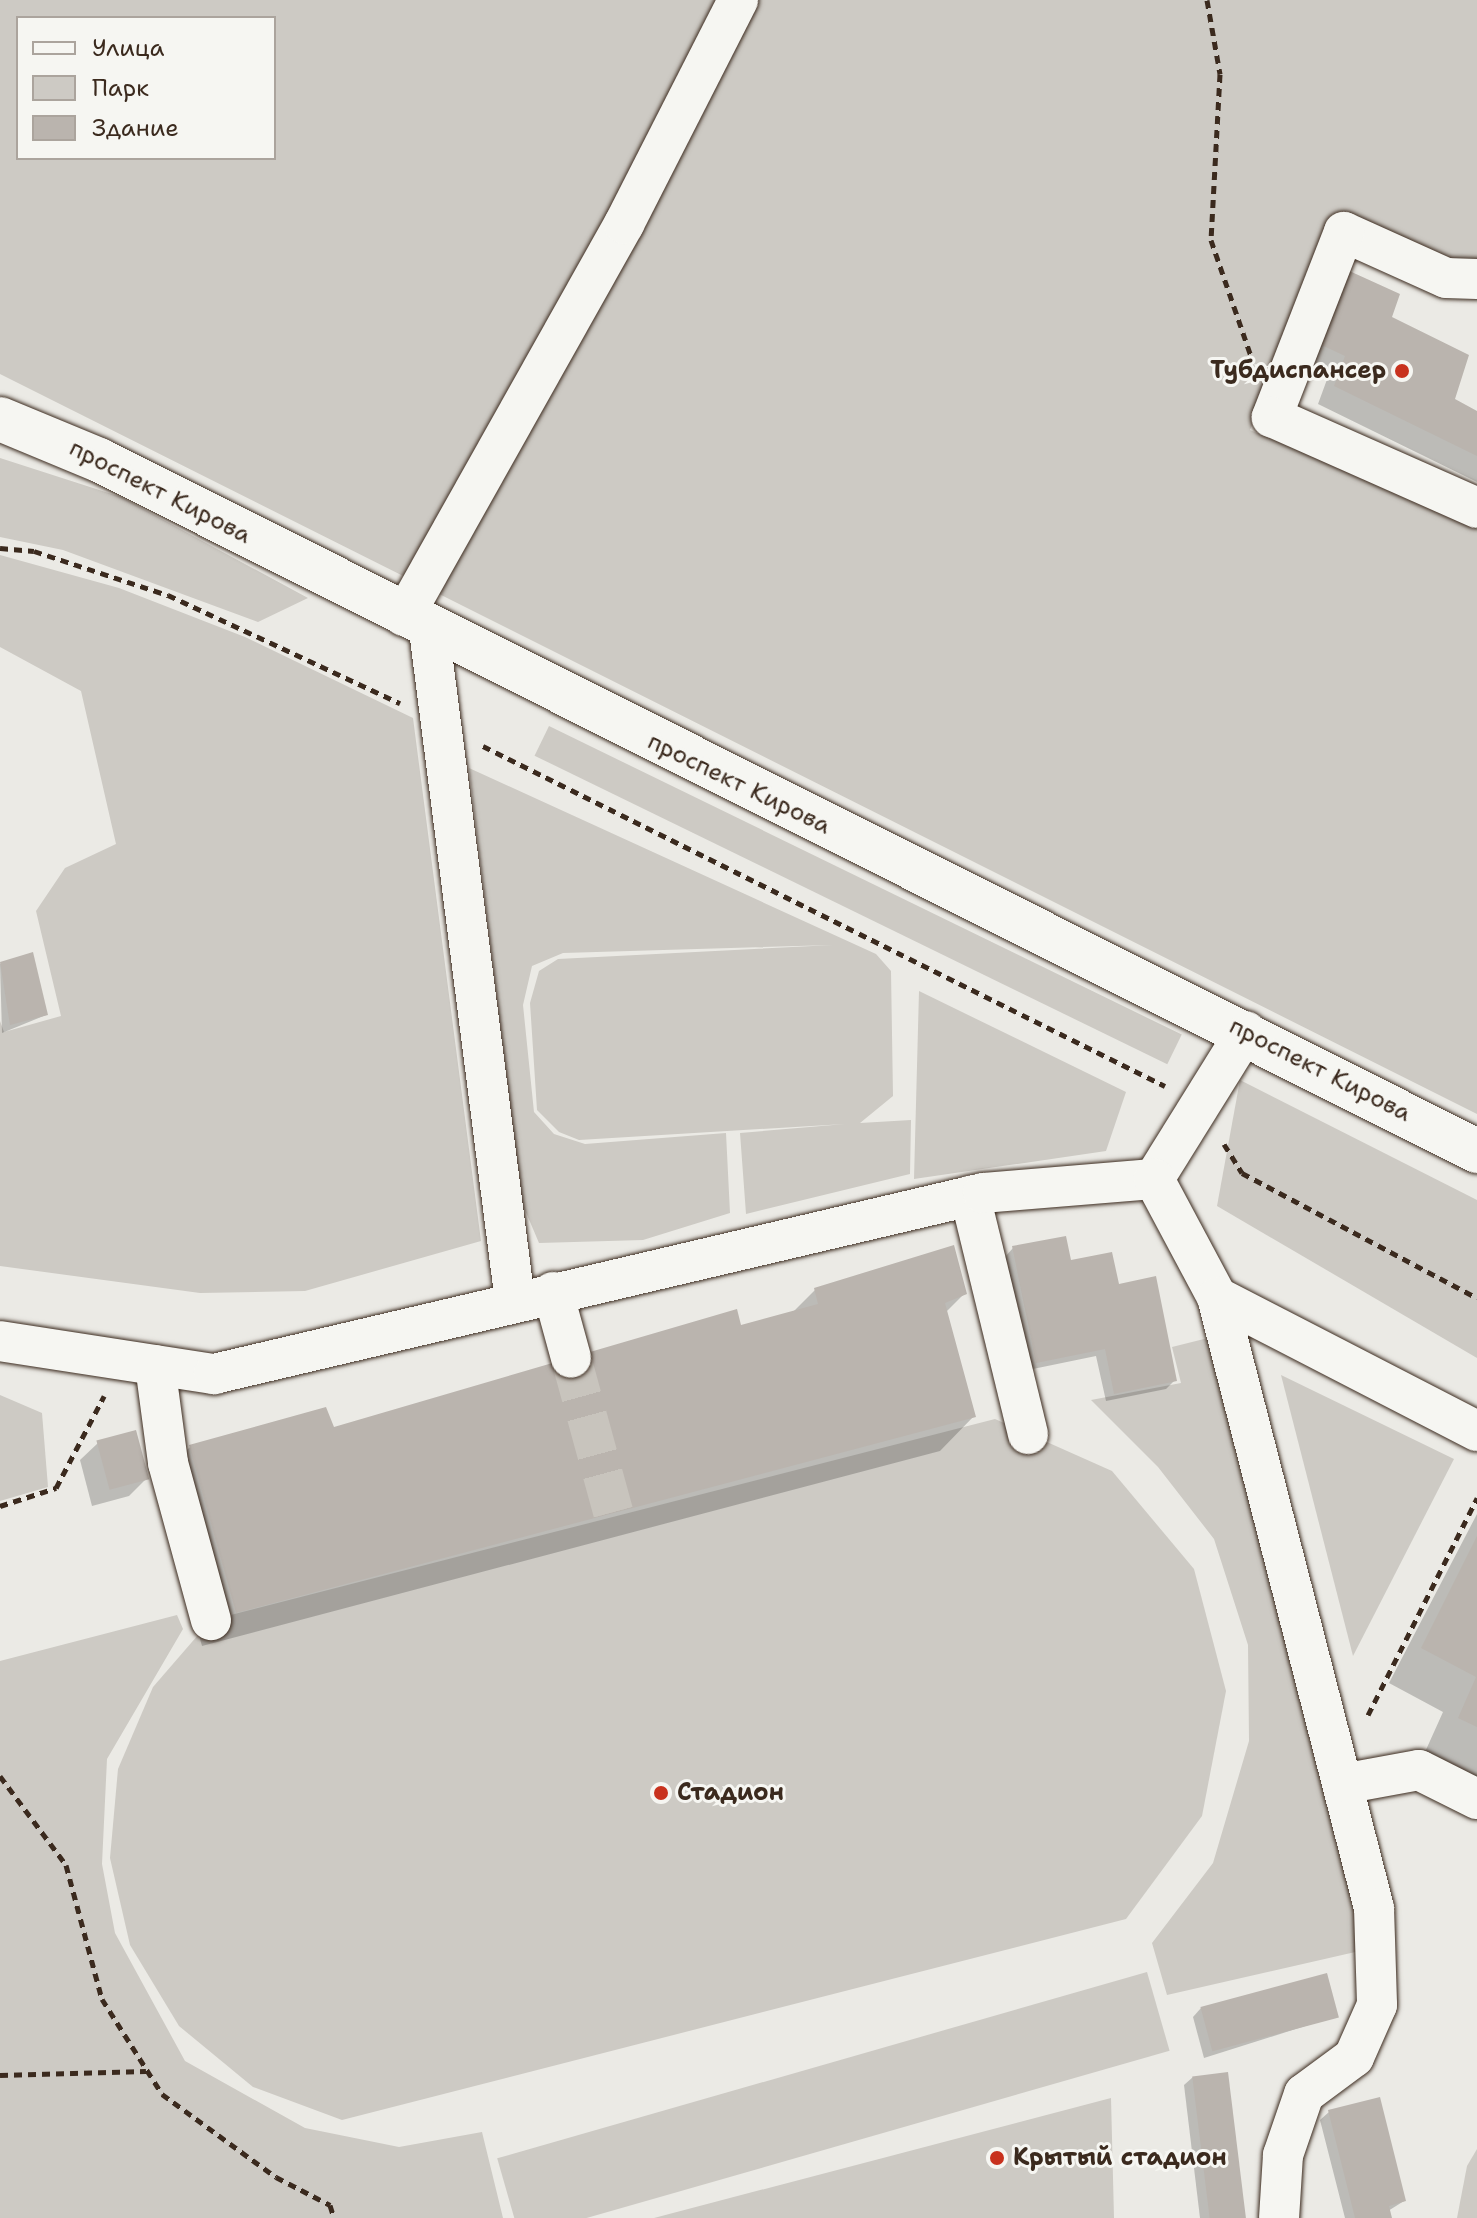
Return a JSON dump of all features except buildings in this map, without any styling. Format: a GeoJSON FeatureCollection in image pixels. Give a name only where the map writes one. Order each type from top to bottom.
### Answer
{"type":"FeatureCollection","features":[{"type":"Feature","properties":{"kind":"main road","name":"проспект Кирова"},"geometry":{"type":"LineString","coordinates":[[0,419],[99,460],[416,623],[1246,1031],[1477,1151]]}},
{"type":"Feature","properties":{"kind":"lane"},"geometry":{"type":"LineString","coordinates":[[571,1358],[534,1297],[441,724],[416,623],[624,224],[736,1]]}},
{"type":"Feature","properties":{"kind":"lane"},"geometry":{"type":"LineString","coordinates":[[1477,279],[1446,278],[1344,232],[1272,417],[1477,508]]}},
{"type":"Feature","properties":{"kind":"lane"},"geometry":{"type":"LineString","coordinates":[[1154,1179],[1246,1031]]}},
{"type":"Feature","properties":{"kind":"lane"},"geometry":{"type":"LineString","coordinates":[[0,1341],[214,1374],[970,1196],[1154,1179]]}},
{"type":"Feature","properties":{"kind":"lane"},"geometry":{"type":"LineString","coordinates":[[1154,1179],[1217,1297],[1345,1774],[1374,1908],[1377,2005],[1354,2057],[1304,2094],[1283,2155],[1279,2218]]}},
{"type":"Feature","properties":{"kind":"lane"},"geometry":{"type":"LineString","coordinates":[[970,1196],[1028,1434]]}},
{"type":"Feature","properties":{"kind":"lane"},"geometry":{"type":"LineString","coordinates":[[1217,1297],[1477,1431]]}},
{"type":"Feature","properties":{"kind":"lane"},"geometry":{"type":"LineString","coordinates":[[139,1362],[211,1620]]}},
{"type":"Feature","properties":{"kind":"lane"},"geometry":{"type":"LineString","coordinates":[[1345,1774],[1419,1770],[1477,1799]]}},
{"type":"Feature","properties":{"kind":"path"},"geometry":{"type":"LineString","coordinates":[[1207,0],[1220,74],[1211,240],[1272,417]]}},
{"type":"Feature","properties":{"kind":"path"},"geometry":{"type":"LineString","coordinates":[[0,548],[34,551],[168,595],[441,724],[1201,1104],[1242,1173],[1477,1298]]}},
{"type":"Feature","properties":{"kind":"path"},"geometry":{"type":"LineString","coordinates":[[0,1506],[56,1488],[139,1362]]}},
{"type":"Feature","properties":{"kind":"path"},"geometry":{"type":"LineString","coordinates":[[1345,1774],[1477,1498]]}},
{"type":"Feature","properties":{"kind":"path"},"geometry":{"type":"LineString","coordinates":[[0,1776],[66,1865],[102,1999],[162,2094],[276,2177],[330,2205],[334,2218]]}},
{"type":"Feature","properties":{"kind":"path"},"geometry":{"type":"LineString","coordinates":[[0,2075],[147,2071]]}},
{"type":"Feature","properties":{"kind":"green space"},"geometry":{"type":"Polygon","coordinates":[[[0,0],[1477,0],[1477,269],[1337,213],[1250,430],[1477,526],[1477,1114],[0,374],[0,0]]]}},
{"type":"Feature","properties":{"kind":"green space"},"geometry":{"type":"Polygon","coordinates":[[[0,458],[121,497],[308,598],[258,622],[63,550],[0,537],[0,458]]]}},
{"type":"Feature","properties":{"kind":"green space"},"geometry":{"type":"Polygon","coordinates":[[[0,555],[119,588],[245,637],[413,718],[481,1241],[305,1291],[200,1293],[0,1266],[0,1021],[4,1032],[61,1016],[36,911],[65,868],[116,844],[81,691],[0,647],[0,555]]]}},
{"type":"Feature","properties":{"kind":"green space"},"geometry":{"type":"Polygon","coordinates":[[[549,726],[1182,1035],[1167,1064],[535,756],[549,726]]]}},
{"type":"Feature","properties":{"kind":"green space"},"geometry":{"type":"Polygon","coordinates":[[[469,768],[876,954],[891,971],[893,1096],[860,1123],[911,1120],[910,1174],[746,1214],[740,1133],[845,1124],[579,1140],[559,1132],[537,1110],[530,1003],[539,971],[558,959],[833,945],[563,953],[532,966],[523,1005],[534,1112],[554,1134],[585,1144],[726,1133],[730,1213],[643,1240],[539,1243],[522,1203],[469,768]]]}},
{"type":"Feature","properties":{"kind":"green space"},"geometry":{"type":"Polygon","coordinates":[[[919,991],[1126,1092],[1106,1151],[914,1179],[919,991]]]}},
{"type":"Feature","properties":{"kind":"green space"},"geometry":{"type":"Polygon","coordinates":[[[1240,1080],[1477,1200],[1477,1358],[1217,1206],[1240,1080]]]}},
{"type":"Feature","properties":{"kind":"green space"},"geometry":{"type":"Polygon","coordinates":[[[1208,1338],[1364,1950],[1167,1995],[1152,1943],[1213,1863],[1249,1741],[1248,1645],[1214,1539],[1158,1467],[1091,1400],[1181,1383],[1172,1347],[1208,1338]]]}},
{"type":"Feature","properties":{"kind":"green space"},"geometry":{"type":"Polygon","coordinates":[[[1281,1375],[1454,1459],[1353,1656],[1281,1375]]]}},
{"type":"Feature","properties":{"kind":"green space"},"geometry":{"type":"Polygon","coordinates":[[[0,1395],[42,1413],[48,1487],[0,1501],[0,1395]]]}},
{"type":"Feature","properties":{"kind":"green space","name":"Стадион"},"geometry":{"type":"Polygon","coordinates":[[[995,1419],[1112,1471],[1194,1569],[1226,1691],[1202,1816],[1126,1919],[342,2120],[253,2087],[179,2026],[130,1945],[110,1858],[118,1769],[153,1687],[211,1620],[995,1419]]]}},
{"type":"Feature","properties":{"kind":"green space"},"geometry":{"type":"Polygon","coordinates":[[[177,1615],[183,1629],[107,1759],[102,1864],[115,1933],[185,2061],[305,2128],[399,2147],[482,2132],[503,2218],[0,2218],[0,1661],[177,1615]]]}},
{"type":"Feature","properties":{"kind":"green space"},"geometry":{"type":"Polygon","coordinates":[[[1147,1972],[1170,2051],[587,2218],[514,2218],[497,2158],[1147,1972]]]}},
{"type":"Feature","properties":{"kind":"green space","name":"Крытый стадион"},"geometry":{"type":"Polygon","coordinates":[[[1111,2098],[1114,2218],[654,2218],[1111,2098]]]}},
{"type":"Feature","properties":{"kind":"green space"},"geometry":{"type":"Polygon","coordinates":[[[1477,2149],[1477,2218],[1457,2218],[1467,2166],[1477,2149]]]}},
{"type":"Feature","properties":{"kind":"tunnel"},"geometry":{"type":"LineString","coordinates":[[571,1358],[613,1512]]}},
{"type":"Feature","properties":{"kind":"place","name":"Тубдиспансер"},"geometry":{"type":"Point","coordinates":[1402,371]}},
{"type":"Feature","properties":{"kind":"place","name":"Стадион"},"geometry":{"type":"Point","coordinates":[661,1793]}},
{"type":"Feature","properties":{"kind":"place","name":"Крытый стадион"},"geometry":{"type":"Point","coordinates":[997,2158]}}]}
